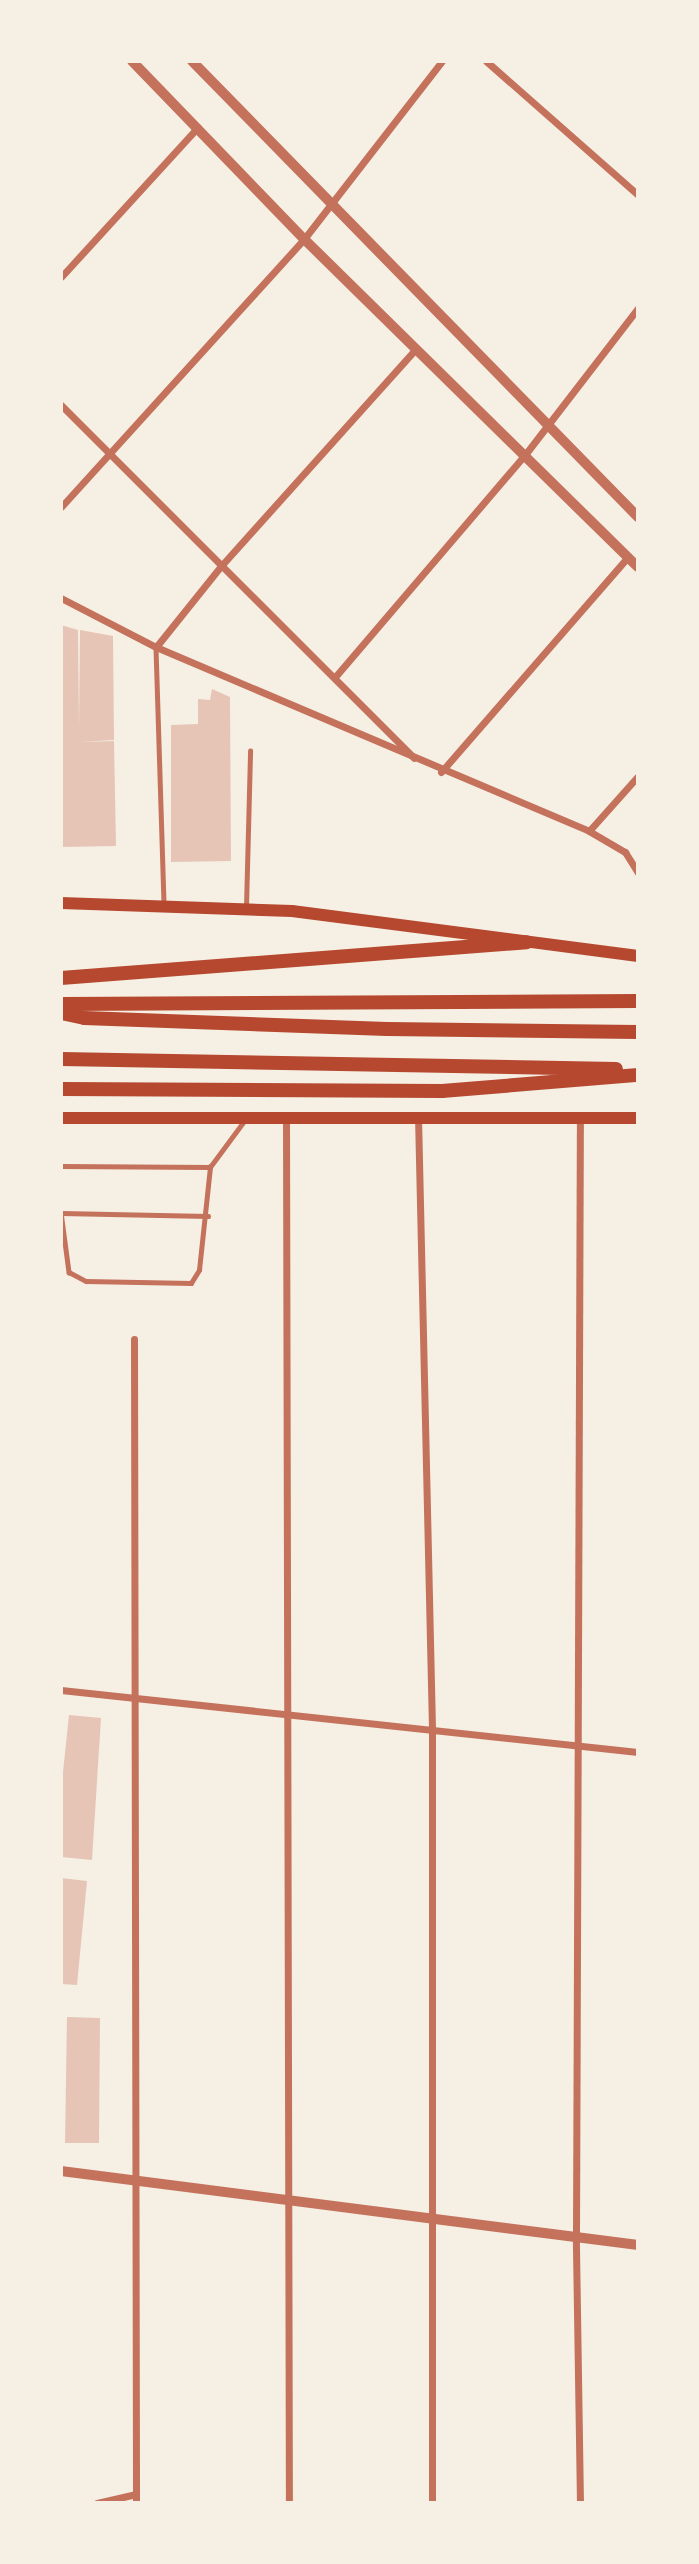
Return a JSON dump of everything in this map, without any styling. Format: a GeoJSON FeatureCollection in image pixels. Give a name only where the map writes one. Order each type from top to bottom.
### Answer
{"type":"FeatureCollection","features":[{"type":"Feature","properties":{"kind":"highway"},"geometry":{"type":"LineString","coordinates":[[61,978],[527,942]]}},
{"type":"Feature","properties":{"kind":"highway"},"geometry":{"type":"LineString","coordinates":[[61,1004],[638,1001]]}},
{"type":"Feature","properties":{"kind":"highway"},"geometry":{"type":"LineString","coordinates":[[61,1013],[84,1018],[387,1029],[638,1032]]}},
{"type":"Feature","properties":{"kind":"highway"},"geometry":{"type":"LineString","coordinates":[[61,1059],[638,1069]]}},
{"type":"Feature","properties":{"kind":"highway"},"geometry":{"type":"LineString","coordinates":[[61,1089],[398,1092],[638,1075]]}},
{"type":"Feature","properties":{"kind":"main road"},"geometry":{"type":"LineString","coordinates":[[61,903],[246,908],[638,956]]}},
{"type":"Feature","properties":{"kind":"main road"},"geometry":{"type":"LineString","coordinates":[[61,1118],[418,1115],[638,1118]]}},
{"type":"Feature","properties":{"kind":"street"},"geometry":{"type":"LineString","coordinates":[[132,61],[304,239],[638,567]]}},
{"type":"Feature","properties":{"kind":"street"},"geometry":{"type":"LineString","coordinates":[[192,61],[332,200],[638,517]]}},
{"type":"Feature","properties":{"kind":"street"},"geometry":{"type":"LineString","coordinates":[[61,507],[304,239],[442,61]]}},
{"type":"Feature","properties":{"kind":"street"},"geometry":{"type":"LineString","coordinates":[[486,61],[638,195]]}},
{"type":"Feature","properties":{"kind":"street"},"geometry":{"type":"LineString","coordinates":[[61,276],[198,127]]}},
{"type":"Feature","properties":{"kind":"street"},"geometry":{"type":"LineString","coordinates":[[335,677],[524,456],[547,422],[638,308]]}},
{"type":"Feature","properties":{"kind":"street"},"geometry":{"type":"LineString","coordinates":[[156,647],[221,566],[415,350]]}},
{"type":"Feature","properties":{"kind":"street"},"geometry":{"type":"LineString","coordinates":[[61,405],[113,452],[221,566],[417,761]]}},
{"type":"Feature","properties":{"kind":"street"},"geometry":{"type":"LineString","coordinates":[[441,772],[628,557]]}},
{"type":"Feature","properties":{"kind":"street"},"geometry":{"type":"LineString","coordinates":[[61,598],[156,647],[441,772],[589,831],[625,852],[638,873]]}},
{"type":"Feature","properties":{"kind":"street"},"geometry":{"type":"LineString","coordinates":[[589,831],[638,776]]}},
{"type":"Feature","properties":{"kind":"street"},"geometry":{"type":"LineString","coordinates":[[418,1115],[432,1730],[432,2503]]}},
{"type":"Feature","properties":{"kind":"street"},"geometry":{"type":"LineString","coordinates":[[286,1116],[286,2198],[289,2503]]}},
{"type":"Feature","properties":{"kind":"street"},"geometry":{"type":"LineString","coordinates":[[580,1117],[576,2236],[580,2503]]}},
{"type":"Feature","properties":{"kind":"street"},"geometry":{"type":"LineString","coordinates":[[134,1339],[135,2503]]}},
{"type":"Feature","properties":{"kind":"street"},"geometry":{"type":"LineString","coordinates":[[61,1690],[638,1752]]}},
{"type":"Feature","properties":{"kind":"street"},"geometry":{"type":"LineString","coordinates":[[61,2171],[638,2245]]}},
{"type":"Feature","properties":{"kind":"street"},"geometry":{"type":"LineString","coordinates":[[97,2503],[135,2494]]}},
{"type":"Feature","properties":{"kind":"lane"},"geometry":{"type":"LineString","coordinates":[[156,647],[164,906]]}},
{"type":"Feature","properties":{"kind":"lane"},"geometry":{"type":"LineString","coordinates":[[246,908],[250,751]]}},
{"type":"Feature","properties":{"kind":"lane"},"geometry":{"type":"LineString","coordinates":[[208,1216],[61,1212],[69,1272],[86,1281],[191,1283],[199,1270],[208,1216],[210,1167],[247,1116]]}},
{"type":"Feature","properties":{"kind":"lane"},"geometry":{"type":"LineString","coordinates":[[61,1166],[210,1167]]}},
{"type":"Feature","properties":{"kind":"building"},"geometry":{"type":"Polygon","coordinates":[[[61,625],[78,630],[79,728],[80,630],[113,636],[114,740],[79,742],[114,741],[116,846],[61,847],[61,625]]]}},
{"type":"Feature","properties":{"kind":"building"},"geometry":{"type":"Polygon","coordinates":[[[212,689],[230,697],[231,861],[171,862],[171,725],[198,724],[198,699],[210,700],[212,689]]]}},
{"type":"Feature","properties":{"kind":"building"},"geometry":{"type":"Polygon","coordinates":[[[69,1715],[101,1718],[92,1860],[61,1857],[61,1791],[69,1715]]]}},
{"type":"Feature","properties":{"kind":"building"},"geometry":{"type":"Polygon","coordinates":[[[61,1878],[87,1881],[77,1985],[61,1984],[61,1878]]]}},
{"type":"Feature","properties":{"kind":"building"},"geometry":{"type":"Polygon","coordinates":[[[67,2017],[100,2018],[99,2143],[65,2143],[67,2017]]]}}]}
